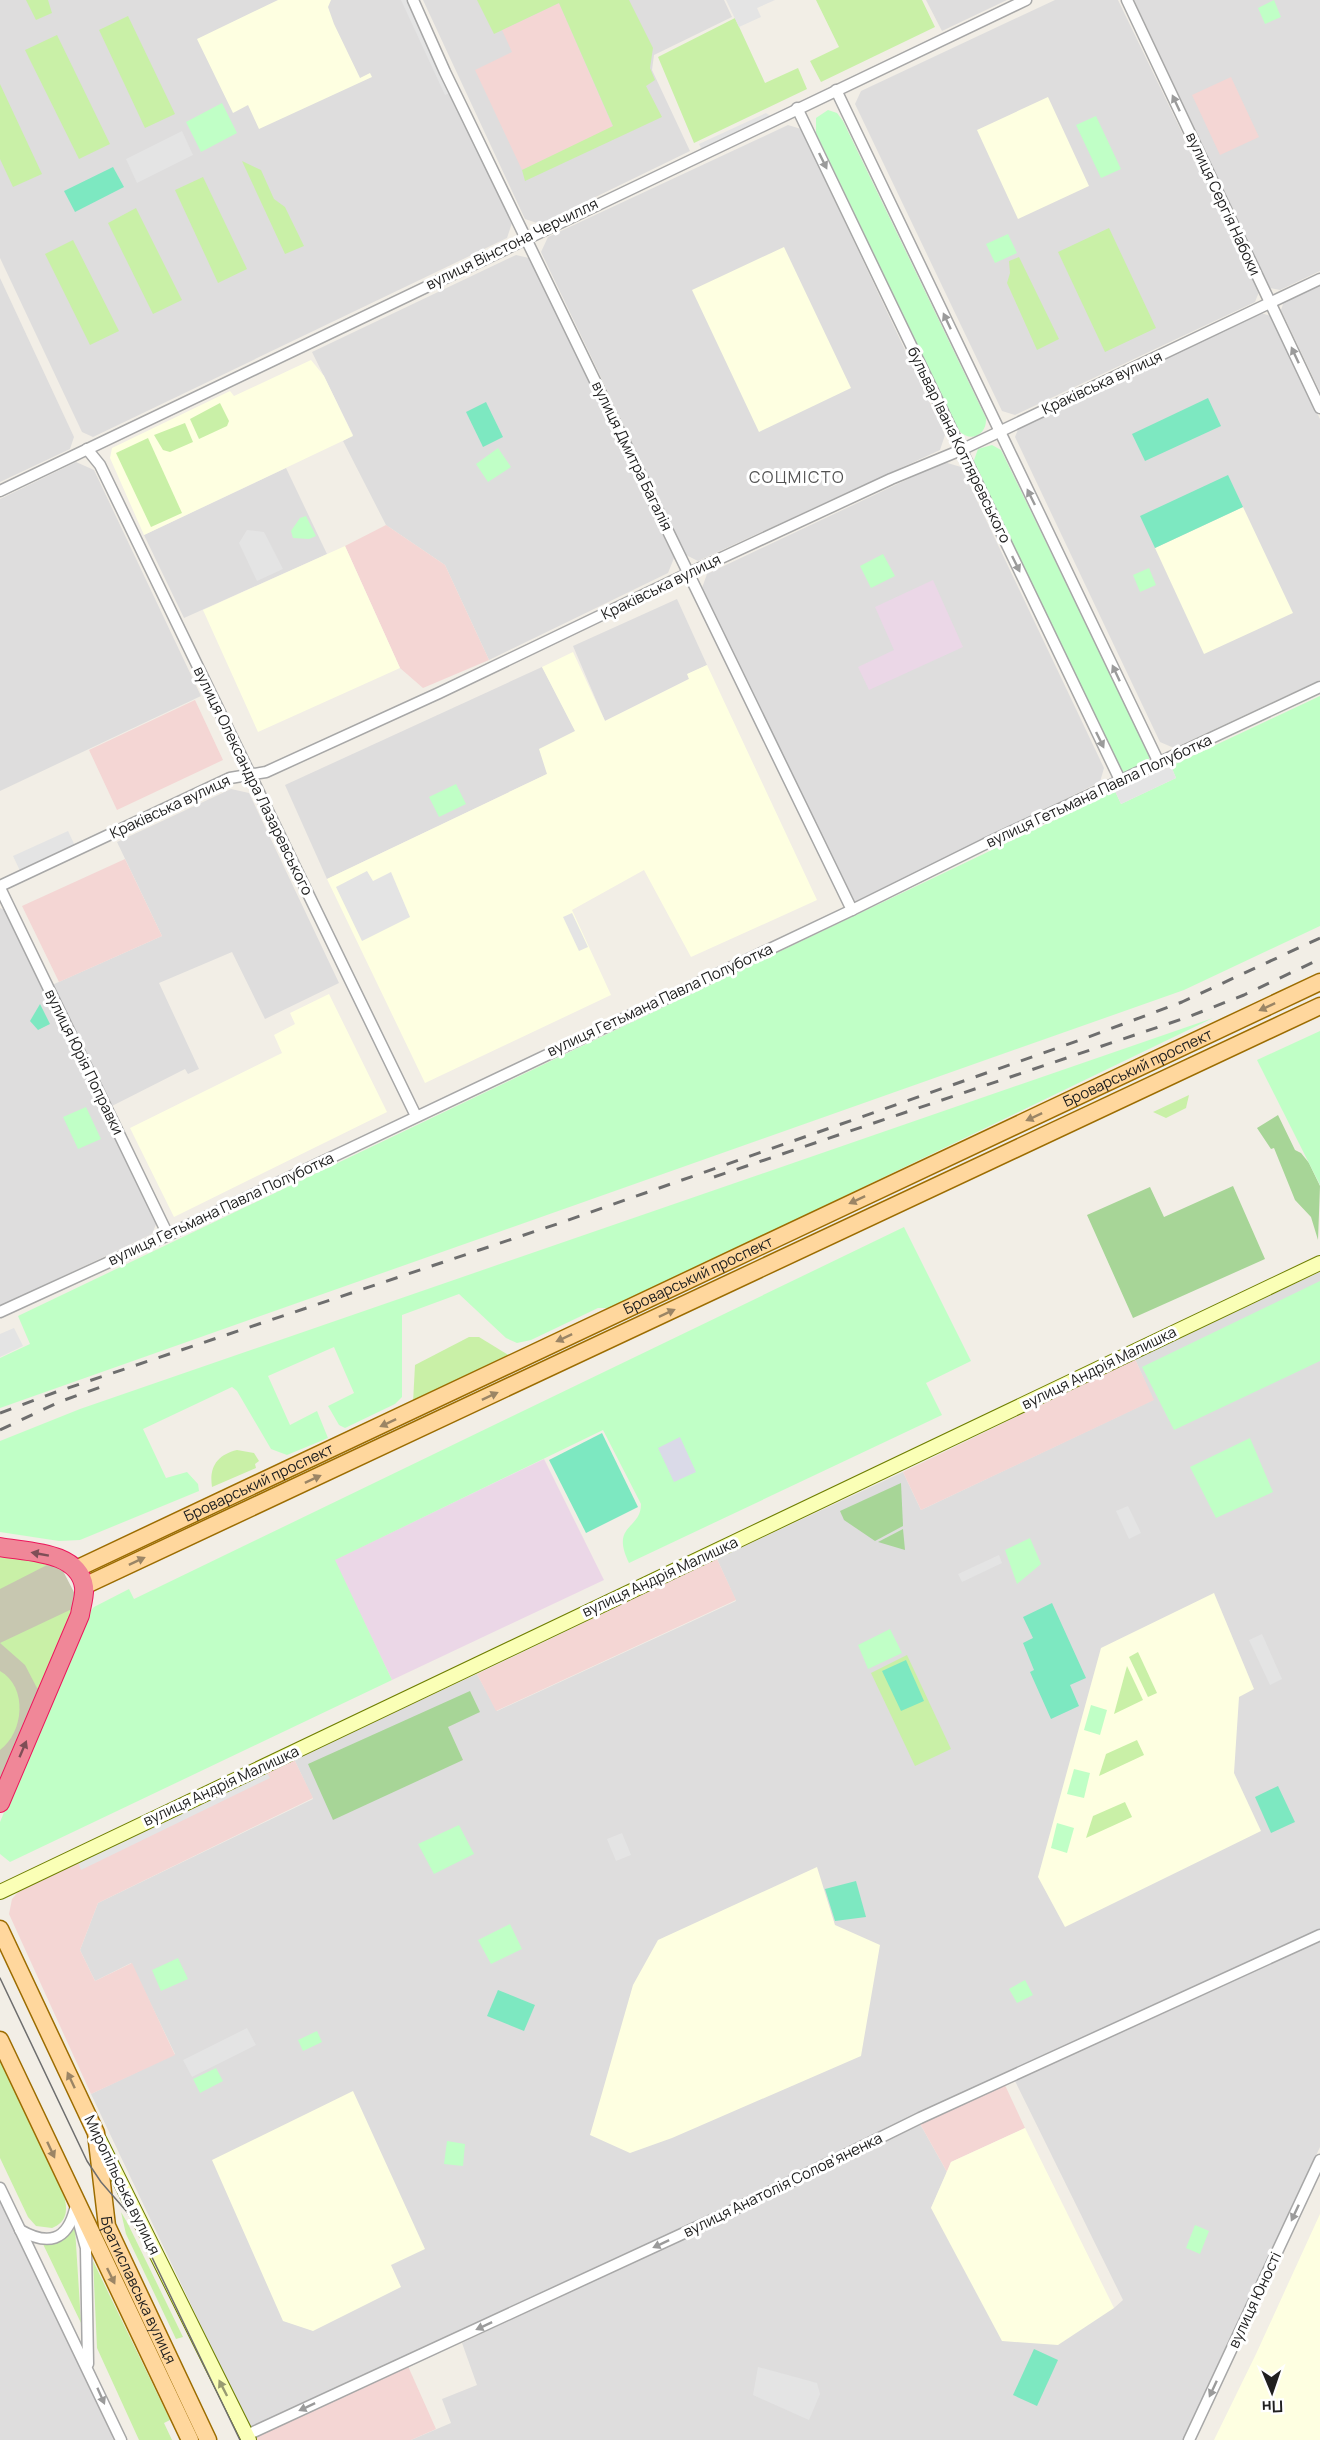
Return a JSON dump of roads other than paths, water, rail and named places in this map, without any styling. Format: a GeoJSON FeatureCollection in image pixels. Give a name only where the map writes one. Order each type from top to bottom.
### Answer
{"type":"FeatureCollection","features":[{"type":"Feature","properties":{"kind":"highway"},"geometry":{"type":"LineString","coordinates":[[0,1547],[54,1557],[80,1578],[80,1615],[0,1803]]}},
{"type":"Feature","properties":{"kind":"main road","name":"Броварський проспект"},"geometry":{"type":"LineString","coordinates":[[80,1578],[1320,982]]}},
{"type":"Feature","properties":{"kind":"main road","name":"Броварський проспект"},"geometry":{"type":"LineString","coordinates":[[80,1578],[1320,1005]]}},
{"type":"Feature","properties":{"kind":"main road","name":"Миропільська вулиця"},"geometry":{"type":"LineString","coordinates":[[0,1929],[96,2133]]}},
{"type":"Feature","properties":{"kind":"main road","name":"Братиславська вулиця"},"geometry":{"type":"LineString","coordinates":[[0,2040],[77,2213],[190,2440]]}},
{"type":"Feature","properties":{"kind":"main road","name":"Братиславська вулиця"},"geometry":{"type":"LineString","coordinates":[[96,2133],[105,2218],[208,2440]]}},
{"type":"Feature","properties":{"kind":"main road"},"geometry":{"type":"LineString","coordinates":[[77,2213],[92,2211],[105,2218]]}},
{"type":"Feature","properties":{"kind":"street","name":"вулиця Дмитра Багалія"},"geometry":{"type":"LineString","coordinates":[[413,0],[525,237],[852,910]]}},
{"type":"Feature","properties":{"kind":"street","name":"вулиця Вінстона Черчилля"},"geometry":{"type":"LineString","coordinates":[[0,491],[269,363],[525,237],[1026,0]]}},
{"type":"Feature","properties":{"kind":"street","name":"вулиця Сергія Набоки"},"geometry":{"type":"LineString","coordinates":[[1127,0],[1320,408]]}},
{"type":"Feature","properties":{"kind":"street"},"geometry":{"type":"LineString","coordinates":[[836,90],[1159,763]]}},
{"type":"Feature","properties":{"kind":"street","name":"бульвар Івана Котляревського"},"geometry":{"type":"LineString","coordinates":[[797,108],[1121,782]]}},
{"type":"Feature","properties":{"kind":"street","name":"Краківська вулиця"},"geometry":{"type":"LineString","coordinates":[[0,887],[230,778],[249,773],[266,772],[529,652],[689,573],[891,479],[1000,432],[1320,279]]}},
{"type":"Feature","properties":{"kind":"street","name":"вулиця Олександра Лазаревського"},"geometry":{"type":"LineString","coordinates":[[87,449],[100,465],[416,1116]]}},
{"type":"Feature","properties":{"kind":"street","name":"вулиця Гетьмана Павла Полуботка"},"geometry":{"type":"LineString","coordinates":[[0,1312],[168,1235],[852,910],[985,844],[1320,687]]}},
{"type":"Feature","properties":{"kind":"street","name":"вулиця Юрія Поправки"},"geometry":{"type":"LineString","coordinates":[[0,887],[168,1235]]}},
{"type":"Feature","properties":{"kind":"street","name":"вулиця Андрія Малишка"},"geometry":{"type":"LineString","coordinates":[[0,1892],[1320,1263]]}},
{"type":"Feature","properties":{"kind":"street","name":"вулиця Анатолія Соловʼяненка"},"geometry":{"type":"LineString","coordinates":[[248,2438],[723,2215],[920,2118],[1320,1935]]}},
{"type":"Feature","properties":{"kind":"street","name":"Миропільська вулиця"},"geometry":{"type":"LineString","coordinates":[[96,2133],[248,2438]]}},
{"type":"Feature","properties":{"kind":"street","name":"вулиця Юності"},"geometry":{"type":"LineString","coordinates":[[1189,2440],[1320,2160]]}},
{"type":"Feature","properties":{"kind":"street","name":"Братиславська вулиця"},"geometry":{"type":"LineString","coordinates":[[0,2188],[88,2367],[121,2440]]}},
{"type":"Feature","properties":{"kind":"street"},"geometry":{"type":"LineString","coordinates":[[20,2230],[34,2238],[46,2241],[66,2230],[77,2213]]}},
{"type":"Feature","properties":{"kind":"street","name":"Братиславська вулиця"},"geometry":{"type":"LineString","coordinates":[[77,2213],[86,2248],[88,2367]]}},
{"type":"Feature","properties":{"kind":"tram line"},"geometry":{"type":"LineString","coordinates":[[0,1978],[87,2161],[101,2182],[134,2220],[240,2440]]}},
{"type":"Feature","properties":{"kind":"railway"},"geometry":{"type":"LineString","coordinates":[[0,1413],[56,1392],[557,1224],[1083,1039],[1182,1002],[1320,938]]}},
{"type":"Feature","properties":{"kind":"railway"},"geometry":{"type":"LineString","coordinates":[[714,1177],[1188,1017],[1244,995],[1320,959]]}},
{"type":"Feature","properties":{"kind":"railway"},"geometry":{"type":"LineString","coordinates":[[0,1430],[59,1402],[109,1384]]}},
{"type":"Feature","properties":{"kind":"district","name":"СОЦМІСТО"},"geometry":{"type":"Point","coordinates":[797,477]}}]}
